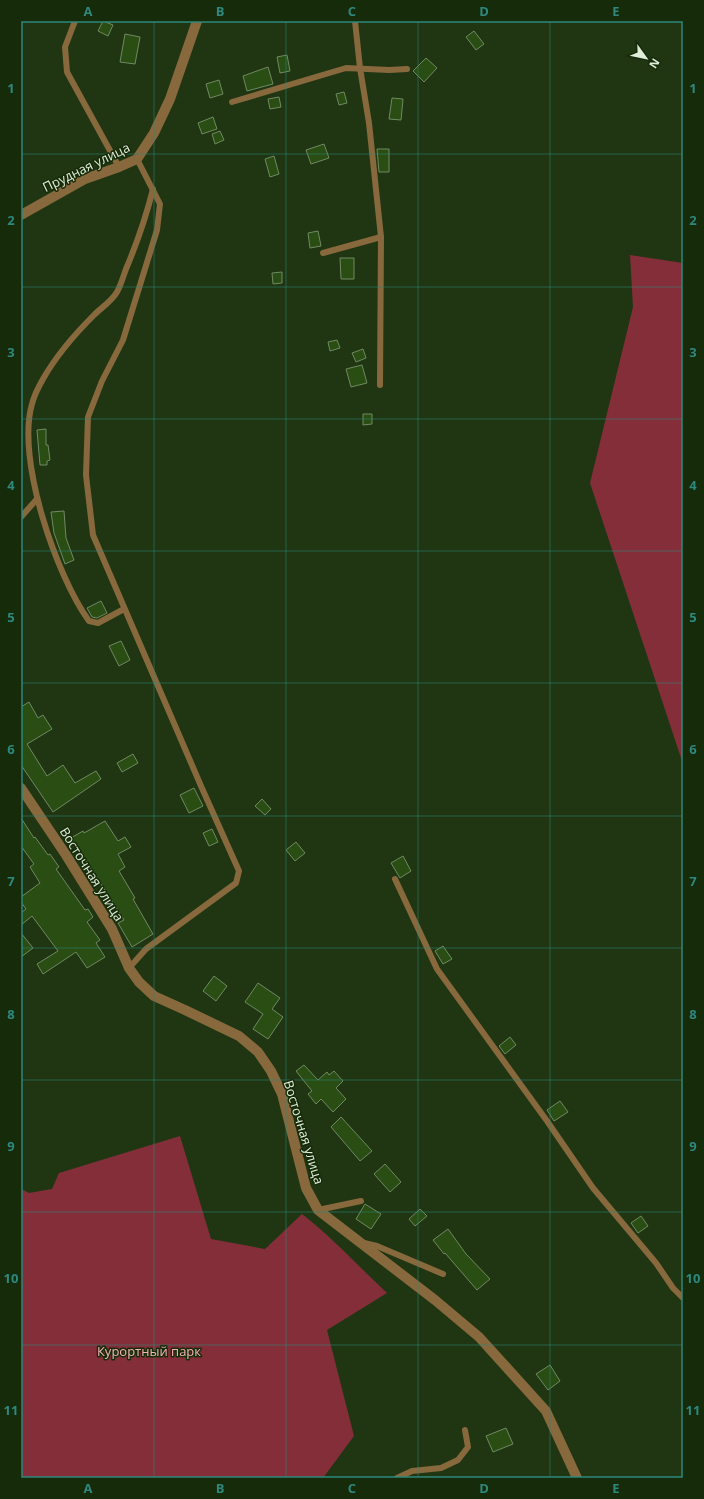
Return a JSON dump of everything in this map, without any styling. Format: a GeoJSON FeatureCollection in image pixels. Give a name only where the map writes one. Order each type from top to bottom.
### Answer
{"type":"FeatureCollection","features":[{"type":"Feature","properties":{"kind":"street","name":"Прудная улица"},"geometry":{"type":"LineString","coordinates":[[21,215],[85,179],[137,159],[154,132],[170,99],[197,21]]}},
{"type":"Feature","properties":{"kind":"street","name":"Восточная улица"},"geometry":{"type":"LineString","coordinates":[[21,788],[112,929],[129,968],[139,982],[154,996],[239,1036],[258,1052],[271,1071],[282,1094],[306,1188],[318,1210],[435,1300],[479,1337],[546,1411],[577,1478]]}},
{"type":"Feature","properties":{"kind":"lane"},"geometry":{"type":"LineString","coordinates":[[75,21],[65,47],[67,72],[119,167]]}},
{"type":"Feature","properties":{"kind":"lane"},"geometry":{"type":"LineString","coordinates":[[355,21],[360,68],[369,123],[381,237],[380,385]]}},
{"type":"Feature","properties":{"kind":"lane"},"geometry":{"type":"LineString","coordinates":[[232,102],[346,68],[389,70],[407,69]]}},
{"type":"Feature","properties":{"kind":"lane"},"geometry":{"type":"LineString","coordinates":[[129,968],[146,949],[236,883],[240,871],[124,609],[93,535],[86,475],[88,417],[102,381],[124,340],[157,230],[160,204],[137,159]]}},
{"type":"Feature","properties":{"kind":"lane"},"geometry":{"type":"LineString","coordinates":[[124,609],[98,623],[88,621],[78,606],[63,574],[39,509],[32,472],[29,447],[29,427],[32,404],[43,379],[66,346],[117,292],[138,241],[153,189]]}},
{"type":"Feature","properties":{"kind":"lane"},"geometry":{"type":"LineString","coordinates":[[323,253],[381,237]]}},
{"type":"Feature","properties":{"kind":"lane"},"geometry":{"type":"LineString","coordinates":[[21,517],[37,499]]}},
{"type":"Feature","properties":{"kind":"lane"},"geometry":{"type":"LineString","coordinates":[[395,879],[437,969],[547,1121],[593,1188],[656,1263],[673,1288],[683,1298]]}},
{"type":"Feature","properties":{"kind":"lane"},"geometry":{"type":"LineString","coordinates":[[318,1210],[361,1201]]}},
{"type":"Feature","properties":{"kind":"lane"},"geometry":{"type":"LineString","coordinates":[[357,1241],[377,1246],[443,1274]]}},
{"type":"Feature","properties":{"kind":"lane"},"geometry":{"type":"LineString","coordinates":[[397,1478],[412,1471],[441,1468],[458,1460],[468,1447],[465,1430]]}},
{"type":"Feature","properties":{"kind":"green space"},"geometry":{"type":"Polygon","coordinates":[[[630,255],[683,263],[683,764],[590,483],[633,307],[630,255]]]}},
{"type":"Feature","properties":{"kind":"green space","name":"Курортный парк"},"geometry":{"type":"Polygon","coordinates":[[[180,1136],[211,1239],[265,1249],[302,1214],[335,1243],[387,1293],[327,1330],[354,1436],[323,1478],[21,1478],[21,1189],[29,1193],[52,1189],[59,1173],[180,1136]]]}},
{"type":"Feature","properties":{"kind":"building"},"geometry":{"type":"Polygon","coordinates":[[[103,21],[113,25],[108,36],[98,31],[103,21]]]}},
{"type":"Feature","properties":{"kind":"building"},"geometry":{"type":"Polygon","coordinates":[[[474,31],[484,44],[476,50],[466,37],[474,31]]]}},
{"type":"Feature","properties":{"kind":"building"},"geometry":{"type":"Polygon","coordinates":[[[125,34],[140,37],[135,64],[120,62],[125,34]]]}},
{"type":"Feature","properties":{"kind":"building"},"geometry":{"type":"Polygon","coordinates":[[[287,55],[290,71],[280,73],[277,57],[287,55]]]}},
{"type":"Feature","properties":{"kind":"building"},"geometry":{"type":"Polygon","coordinates":[[[426,58],[437,68],[424,82],[413,71],[426,58]]]}},
{"type":"Feature","properties":{"kind":"building"},"geometry":{"type":"Polygon","coordinates":[[[268,67],[273,84],[247,91],[243,76],[268,67]]]}},
{"type":"Feature","properties":{"kind":"building"},"geometry":{"type":"Polygon","coordinates":[[[219,80],[223,94],[210,98],[206,84],[219,80]]]}},
{"type":"Feature","properties":{"kind":"building"},"geometry":{"type":"Polygon","coordinates":[[[344,92],[347,103],[339,105],[336,94],[344,92]]]}},
{"type":"Feature","properties":{"kind":"building"},"geometry":{"type":"Polygon","coordinates":[[[279,97],[281,107],[270,109],[268,99],[279,97]]]}},
{"type":"Feature","properties":{"kind":"building"},"geometry":{"type":"Polygon","coordinates":[[[392,98],[403,99],[401,120],[389,119],[392,98]]]}},
{"type":"Feature","properties":{"kind":"building"},"geometry":{"type":"Polygon","coordinates":[[[213,117],[217,129],[202,134],[198,123],[213,117]]]}},
{"type":"Feature","properties":{"kind":"building"},"geometry":{"type":"Polygon","coordinates":[[[220,131],[224,140],[215,144],[212,134],[220,131]]]}},
{"type":"Feature","properties":{"kind":"building"},"geometry":{"type":"Polygon","coordinates":[[[324,144],[329,158],[311,164],[306,150],[324,144]]]}},
{"type":"Feature","properties":{"kind":"building"},"geometry":{"type":"Polygon","coordinates":[[[377,149],[389,149],[389,172],[379,172],[377,149]]]}},
{"type":"Feature","properties":{"kind":"building"},"geometry":{"type":"Polygon","coordinates":[[[274,156],[279,174],[270,177],[265,159],[274,156]]]}},
{"type":"Feature","properties":{"kind":"building"},"geometry":{"type":"Polygon","coordinates":[[[318,231],[321,246],[310,248],[308,233],[318,231]]]}},
{"type":"Feature","properties":{"kind":"building"},"geometry":{"type":"Polygon","coordinates":[[[340,258],[354,258],[354,279],[341,279],[340,258]]]}},
{"type":"Feature","properties":{"kind":"building"},"geometry":{"type":"Polygon","coordinates":[[[282,272],[282,283],[273,284],[272,273],[282,272]]]}},
{"type":"Feature","properties":{"kind":"building"},"geometry":{"type":"Polygon","coordinates":[[[337,340],[340,348],[330,351],[328,342],[337,340]]]}},
{"type":"Feature","properties":{"kind":"building"},"geometry":{"type":"Polygon","coordinates":[[[363,349],[366,358],[356,362],[352,353],[363,349]]]}},
{"type":"Feature","properties":{"kind":"building"},"geometry":{"type":"Polygon","coordinates":[[[362,365],[367,383],[351,387],[346,369],[362,365]]]}},
{"type":"Feature","properties":{"kind":"building"},"geometry":{"type":"Polygon","coordinates":[[[363,414],[372,414],[372,424],[363,425],[363,414]]]}},
{"type":"Feature","properties":{"kind":"building"},"geometry":{"type":"Polygon","coordinates":[[[46,429],[46,445],[48,445],[50,460],[47,461],[47,465],[40,465],[37,430],[46,429]]]}},
{"type":"Feature","properties":{"kind":"building"},"geometry":{"type":"Polygon","coordinates":[[[64,511],[66,538],[74,560],[65,564],[54,533],[51,512],[64,511]]]}},
{"type":"Feature","properties":{"kind":"building"},"geometry":{"type":"Polygon","coordinates":[[[101,601],[107,613],[97,618],[92,617],[87,608],[101,601]]]}},
{"type":"Feature","properties":{"kind":"building"},"geometry":{"type":"Polygon","coordinates":[[[121,641],[130,660],[119,666],[109,646],[121,641]]]}},
{"type":"Feature","properties":{"kind":"building"},"geometry":{"type":"Polygon","coordinates":[[[29,702],[38,718],[43,715],[52,729],[27,744],[47,776],[63,765],[75,783],[96,771],[101,779],[53,812],[21,765],[21,707],[29,702]]]}},
{"type":"Feature","properties":{"kind":"building"},"geometry":{"type":"Polygon","coordinates":[[[133,754],[138,763],[122,772],[117,763],[133,754]]]}},
{"type":"Feature","properties":{"kind":"building"},"geometry":{"type":"Polygon","coordinates":[[[194,788],[203,806],[189,813],[180,795],[194,788]]]}},
{"type":"Feature","properties":{"kind":"building"},"geometry":{"type":"Polygon","coordinates":[[[262,799],[271,809],[265,815],[255,806],[262,799]]]}},
{"type":"Feature","properties":{"kind":"building"},"geometry":{"type":"Polygon","coordinates":[[[21,818],[34,838],[35,837],[48,855],[50,854],[59,867],[56,869],[85,910],[88,909],[93,917],[87,922],[100,940],[96,943],[105,957],[87,968],[76,952],[43,974],[37,964],[58,951],[32,916],[21,925],[21,913],[26,909],[21,902],[21,897],[40,883],[30,867],[34,864],[21,846],[21,818]]]}},
{"type":"Feature","properties":{"kind":"building"},"geometry":{"type":"Polygon","coordinates":[[[105,821],[118,841],[125,837],[131,847],[118,854],[125,867],[119,871],[135,898],[133,899],[153,934],[132,947],[118,923],[124,920],[71,838],[83,831],[84,833],[105,821]]]}},
{"type":"Feature","properties":{"kind":"building"},"geometry":{"type":"Polygon","coordinates":[[[212,829],[218,842],[209,846],[203,833],[212,829]]]}},
{"type":"Feature","properties":{"kind":"building"},"geometry":{"type":"Polygon","coordinates":[[[296,842],[305,853],[295,861],[286,850],[296,842]]]}},
{"type":"Feature","properties":{"kind":"building"},"geometry":{"type":"Polygon","coordinates":[[[403,856],[411,871],[400,878],[391,863],[403,856]]]}},
{"type":"Feature","properties":{"kind":"building"},"geometry":{"type":"Polygon","coordinates":[[[21,933],[33,948],[21,957],[21,933]]]}},
{"type":"Feature","properties":{"kind":"building"},"geometry":{"type":"Polygon","coordinates":[[[443,946],[452,959],[443,964],[435,951],[443,946]]]}},
{"type":"Feature","properties":{"kind":"building"},"geometry":{"type":"Polygon","coordinates":[[[214,976],[227,986],[216,1001],[203,991],[214,976]]]}},
{"type":"Feature","properties":{"kind":"building"},"geometry":{"type":"Polygon","coordinates":[[[258,983],[280,998],[272,1009],[283,1017],[268,1039],[253,1029],[263,1014],[245,1002],[258,983]]]}},
{"type":"Feature","properties":{"kind":"building"},"geometry":{"type":"Polygon","coordinates":[[[510,1037],[516,1045],[505,1054],[499,1046],[510,1037]]]}},
{"type":"Feature","properties":{"kind":"building"},"geometry":{"type":"Polygon","coordinates":[[[304,1065],[318,1080],[327,1072],[329,1075],[334,1071],[343,1081],[336,1088],[346,1099],[333,1112],[321,1099],[316,1104],[308,1094],[312,1091],[296,1071],[304,1065]]]}},
{"type":"Feature","properties":{"kind":"building"},"geometry":{"type":"Polygon","coordinates":[[[560,1101],[568,1112],[554,1121],[547,1110],[560,1101]]]}},
{"type":"Feature","properties":{"kind":"building"},"geometry":{"type":"Polygon","coordinates":[[[341,1117],[372,1151],[360,1161],[331,1127],[341,1117]]]}},
{"type":"Feature","properties":{"kind":"building"},"geometry":{"type":"Polygon","coordinates":[[[385,1164],[401,1182],[390,1192],[374,1174],[385,1164]]]}},
{"type":"Feature","properties":{"kind":"building"},"geometry":{"type":"Polygon","coordinates":[[[365,1204],[381,1214],[371,1229],[356,1219],[365,1204]]]}},
{"type":"Feature","properties":{"kind":"building"},"geometry":{"type":"Polygon","coordinates":[[[420,1209],[427,1216],[415,1226],[409,1219],[420,1209]]]}},
{"type":"Feature","properties":{"kind":"building"},"geometry":{"type":"Polygon","coordinates":[[[641,1216],[648,1226],[638,1233],[631,1223],[641,1216]]]}},
{"type":"Feature","properties":{"kind":"building"},"geometry":{"type":"Polygon","coordinates":[[[448,1229],[466,1254],[490,1279],[477,1290],[433,1240],[448,1229]]]}},
{"type":"Feature","properties":{"kind":"building"},"geometry":{"type":"Polygon","coordinates":[[[550,1365],[560,1381],[548,1390],[536,1374],[550,1365]]]}},
{"type":"Feature","properties":{"kind":"building"},"geometry":{"type":"Polygon","coordinates":[[[506,1428],[513,1444],[493,1452],[486,1436],[506,1428]]]}}]}
